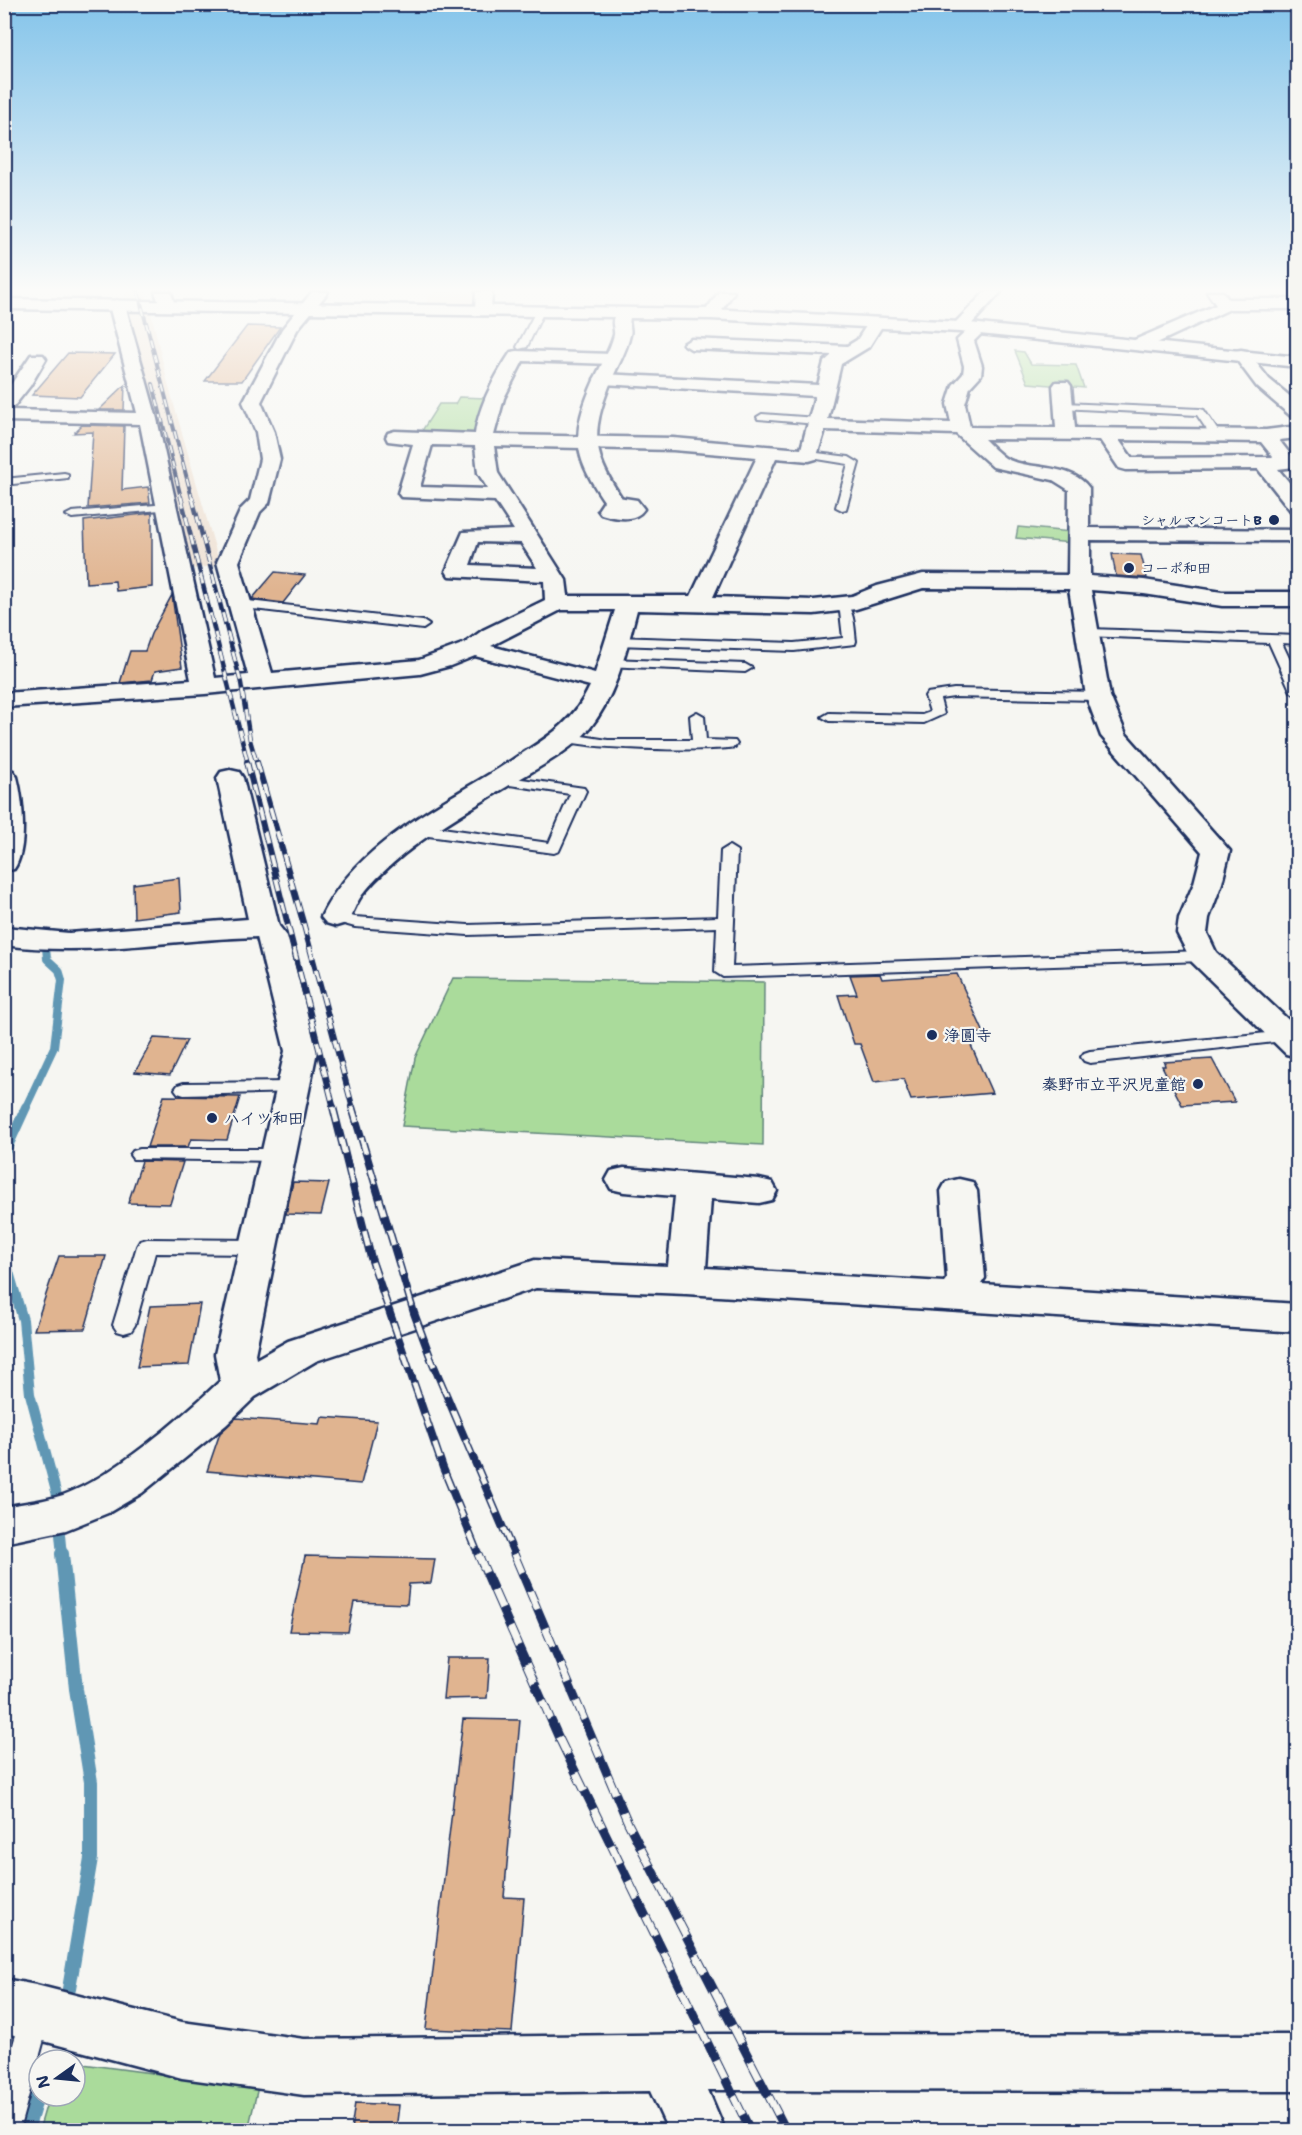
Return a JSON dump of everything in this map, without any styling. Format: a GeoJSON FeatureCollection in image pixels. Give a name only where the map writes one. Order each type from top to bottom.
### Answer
{"type":"FeatureCollection","features":[{"type":"Feature","properties":{"kind":"street"},"geometry":{"type":"LineString","coordinates":[[4,407],[16,392]]}},
{"type":"Feature","properties":{"kind":"street"},"geometry":{"type":"LineString","coordinates":[[141,392],[205,687]]}},
{"type":"Feature","properties":{"kind":"street"},"geometry":{"type":"LineString","coordinates":[[257,392],[252,402],[265,432],[270,459],[259,502],[251,509],[228,562],[262,680]]}},
{"type":"Feature","properties":{"kind":"street"},"geometry":{"type":"LineString","coordinates":[[498,392],[488,412],[483,440],[483,456],[488,473],[551,575],[556,586],[557,603]]}},
{"type":"Feature","properties":{"kind":"street"},"geometry":{"type":"LineString","coordinates":[[598,392],[587,423],[587,441],[597,475],[619,515]]}},
{"type":"Feature","properties":{"kind":"street"},"geometry":{"type":"LineString","coordinates":[[395,437],[673,444],[808,455],[825,392]]}},
{"type":"Feature","properties":{"kind":"street"},"geometry":{"type":"LineString","coordinates":[[960,392],[956,404],[963,431],[1000,463],[1059,476],[1079,488],[1079,582],[1098,696],[1114,736],[1216,851],[1208,883],[1194,918],[1192,933],[1203,956],[1294,1043]]}},
{"type":"Feature","properties":{"kind":"street"},"geometry":{"type":"LineString","coordinates":[[1063,392],[1066,434]]}},
{"type":"Feature","properties":{"kind":"street"},"geometry":{"type":"LineString","coordinates":[[1277,392],[1290,400],[1298,413]]}},
{"type":"Feature","properties":{"kind":"street"},"geometry":{"type":"LineString","coordinates":[[4,415],[148,419]]}},
{"type":"Feature","properties":{"kind":"street"},"geometry":{"type":"LineString","coordinates":[[816,422],[963,431],[1066,434],[1266,436],[1298,432]]}},
{"type":"Feature","properties":{"kind":"street"},"geometry":{"type":"LineString","coordinates":[[1105,434],[1126,464],[1287,463],[1266,436]]}},
{"type":"Feature","properties":{"kind":"street"},"geometry":{"type":"LineString","coordinates":[[424,439],[408,493],[501,495]]}},
{"type":"Feature","properties":{"kind":"street"},"geometry":{"type":"LineString","coordinates":[[699,603],[769,452]]}},
{"type":"Feature","properties":{"kind":"street"},"geometry":{"type":"LineString","coordinates":[[1263,463],[1298,507]]}},
{"type":"Feature","properties":{"kind":"street"},"geometry":{"type":"LineString","coordinates":[[1091,534],[1293,535],[1298,540]]}},
{"type":"Feature","properties":{"kind":"street"},"geometry":{"type":"LineString","coordinates":[[528,537],[470,536],[458,571],[551,575]]}},
{"type":"Feature","properties":{"kind":"street"},"geometry":{"type":"LineString","coordinates":[[4,700],[205,687],[420,667],[442,661],[472,648],[491,635],[557,603],[699,603],[796,607],[856,602],[885,591],[923,581],[1079,582],[1144,587],[1222,599],[1298,599]]}},
{"type":"Feature","properties":{"kind":"street"},"geometry":{"type":"LineString","coordinates":[[336,917],[339,905],[359,879],[421,830],[501,780],[582,722],[596,699],[628,603]]}},
{"type":"Feature","properties":{"kind":"street"},"geometry":{"type":"LineString","coordinates":[[472,648],[610,662]]}},
{"type":"Feature","properties":{"kind":"street"},"geometry":{"type":"LineString","coordinates":[[4,777],[7,788],[5,856]]}},
{"type":"Feature","properties":{"kind":"street"},"geometry":{"type":"LineString","coordinates":[[230,778],[266,928],[272,936],[301,1051],[276,1155],[235,1354],[241,1386]]}},
{"type":"Feature","properties":{"kind":"street"},"geometry":{"type":"LineString","coordinates":[[4,936],[25,940],[108,940],[266,928]]}},
{"type":"Feature","properties":{"kind":"street"},"geometry":{"type":"LineString","coordinates":[[624,1180],[759,1191]]}},
{"type":"Feature","properties":{"kind":"street"},"geometry":{"type":"LineString","coordinates":[[686,1280],[694,1186]]}},
{"type":"Feature","properties":{"kind":"street"},"geometry":{"type":"LineString","coordinates":[[955,1297],[966,1278],[959,1191]]}},
{"type":"Feature","properties":{"kind":"street"},"geometry":{"type":"LineString","coordinates":[[4,1525],[66,1512],[127,1481],[212,1414],[241,1386],[302,1351],[535,1274],[686,1280],[1298,1318]]}},
{"type":"Feature","properties":{"kind":"street"},"geometry":{"type":"LineString","coordinates":[[20,2009],[182,2050],[304,2067],[666,2063],[1298,2062]]}},
{"type":"Feature","properties":{"kind":"street"},"geometry":{"type":"LineString","coordinates":[[666,2063],[696,2130]]}},
{"type":"Feature","properties":{"kind":"lane"},"geometry":{"type":"LineString","coordinates":[[1064,406],[1200,412],[1215,434]]}},
{"type":"Feature","properties":{"kind":"lane"},"geometry":{"type":"LineString","coordinates":[[762,417],[816,422]]}},
{"type":"Feature","properties":{"kind":"lane"},"geometry":{"type":"LineString","coordinates":[[808,455],[849,460],[854,463],[842,507]]}},
{"type":"Feature","properties":{"kind":"lane"},"geometry":{"type":"LineString","coordinates":[[4,482],[63,476]]}},
{"type":"Feature","properties":{"kind":"lane"},"geometry":{"type":"LineString","coordinates":[[72,516],[167,507]]}},
{"type":"Feature","properties":{"kind":"lane"},"geometry":{"type":"LineString","coordinates":[[240,604],[423,625]]}},
{"type":"Feature","properties":{"kind":"lane"},"geometry":{"type":"LineString","coordinates":[[610,662],[856,640],[846,612],[840,604]]}},
{"type":"Feature","properties":{"kind":"lane"},"geometry":{"type":"LineString","coordinates":[[1089,633],[1298,640]]}},
{"type":"Feature","properties":{"kind":"lane"},"geometry":{"type":"LineString","coordinates":[[1274,640],[1298,692]]}},
{"type":"Feature","properties":{"kind":"lane"},"geometry":{"type":"LineString","coordinates":[[610,662],[745,668]]}},
{"type":"Feature","properties":{"kind":"lane"},"geometry":{"type":"LineString","coordinates":[[829,717],[924,719],[937,714],[932,696],[954,693],[1098,696]]}},
{"type":"Feature","properties":{"kind":"lane"},"geometry":{"type":"LineString","coordinates":[[698,716],[699,744]]}},
{"type":"Feature","properties":{"kind":"lane"},"geometry":{"type":"LineString","coordinates":[[563,737],[608,744],[730,744]]}},
{"type":"Feature","properties":{"kind":"lane"},"geometry":{"type":"LineString","coordinates":[[421,830],[554,848],[579,791],[501,780]]}},
{"type":"Feature","properties":{"kind":"lane"},"geometry":{"type":"LineString","coordinates":[[729,852],[723,972],[1203,956]]}},
{"type":"Feature","properties":{"kind":"lane"},"geometry":{"type":"LineString","coordinates":[[336,917],[355,922],[468,930],[726,922]]}},
{"type":"Feature","properties":{"kind":"lane"},"geometry":{"type":"LineString","coordinates":[[1090,1057],[1294,1043]]}},
{"type":"Feature","properties":{"kind":"lane"},"geometry":{"type":"LineString","coordinates":[[184,1089],[292,1088]]}},
{"type":"Feature","properties":{"kind":"lane"},"geometry":{"type":"LineString","coordinates":[[140,1155],[276,1155]]}},
{"type":"Feature","properties":{"kind":"lane"},"geometry":{"type":"LineString","coordinates":[[124,1325],[147,1246],[257,1247]]}},
{"type":"Feature","properties":{"kind":"lane"},"geometry":{"type":"LineString","coordinates":[[4,2127],[20,2009]]}},
{"type":"Feature","properties":{"kind":"shaded area"},"geometry":{"type":"Polygon","coordinates":[[[148,392],[170,392],[220,565],[191,569],[148,392]]]}},
{"type":"Feature","properties":{"kind":"green space"},"geometry":{"type":"Polygon","coordinates":[[[459,397],[486,398],[476,435],[418,437],[439,404],[455,404],[459,397]]]}},
{"type":"Feature","properties":{"kind":"green space"},"geometry":{"type":"Polygon","coordinates":[[[1018,527],[1071,532],[1072,543],[1016,538],[1018,527]]]}},
{"type":"Feature","properties":{"kind":"green space"},"geometry":{"type":"Polygon","coordinates":[[[453,978],[764,982],[763,1145],[402,1126],[415,1058],[453,978]]]}},
{"type":"Feature","properties":{"kind":"green space"},"geometry":{"type":"Polygon","coordinates":[[[87,2065],[258,2087],[248,2130],[39,2130],[45,2108],[87,2108],[87,2065]]]}},
{"type":"Feature","properties":{"kind":"building"},"geometry":{"type":"Polygon","coordinates":[[[35,392],[84,392],[80,397],[32,395],[35,392]]]}},
{"type":"Feature","properties":{"kind":"building"},"geometry":{"type":"Polygon","coordinates":[[[118,392],[125,392],[124,410],[99,410],[118,392]]]}},
{"type":"Feature","properties":{"kind":"building"},"geometry":{"type":"Polygon","coordinates":[[[82,425],[124,426],[122,490],[148,487],[150,503],[88,508],[93,432],[74,433],[82,425]]]}},
{"type":"Feature","properties":{"kind":"building"},"geometry":{"type":"Polygon","coordinates":[[[152,513],[152,587],[116,591],[115,581],[86,583],[84,521],[152,513]]]}},
{"type":"Feature","properties":{"kind":"building","name":"コーポ和田"},"geometry":{"type":"Polygon","coordinates":[[[1112,554],[1141,555],[1147,578],[1116,576],[1112,554]]]}},
{"type":"Feature","properties":{"kind":"building"},"geometry":{"type":"Polygon","coordinates":[[[275,572],[305,575],[283,603],[252,599],[275,572]]]}},
{"type":"Feature","properties":{"kind":"building"},"geometry":{"type":"Polygon","coordinates":[[[172,595],[182,667],[155,671],[152,680],[120,683],[130,651],[145,651],[151,634],[172,595]]]}},
{"type":"Feature","properties":{"kind":"building"},"geometry":{"type":"Polygon","coordinates":[[[179,878],[181,912],[134,918],[133,884],[179,878]]]}},
{"type":"Feature","properties":{"kind":"building","name":"浄圓寺"},"geometry":{"type":"Polygon","coordinates":[[[880,974],[882,979],[957,974],[984,1033],[966,1034],[992,1093],[911,1100],[903,1079],[874,1082],[860,1044],[854,1044],[838,995],[857,994],[850,975],[880,974]]]}},
{"type":"Feature","properties":{"kind":"building"},"geometry":{"type":"Polygon","coordinates":[[[154,1038],[187,1040],[170,1075],[135,1072],[154,1038]]]}},
{"type":"Feature","properties":{"kind":"building","name":"秦野市立平沢児童館"},"geometry":{"type":"Polygon","coordinates":[[[1212,1059],[1235,1102],[1182,1105],[1162,1066],[1165,1066],[1164,1062],[1212,1059]]]}},
{"type":"Feature","properties":{"kind":"building"},"geometry":{"type":"Polygon","coordinates":[[[164,1096],[240,1097],[227,1140],[191,1139],[188,1147],[147,1147],[164,1096]]]}},
{"type":"Feature","properties":{"kind":"building"},"geometry":{"type":"Polygon","coordinates":[[[142,1161],[183,1162],[170,1204],[128,1203],[142,1161]]]}},
{"type":"Feature","properties":{"kind":"building"},"geometry":{"type":"Polygon","coordinates":[[[293,1182],[329,1183],[321,1215],[286,1214],[293,1182]]]}},
{"type":"Feature","properties":{"kind":"building"},"geometry":{"type":"Polygon","coordinates":[[[59,1256],[106,1256],[85,1329],[34,1330],[59,1256]]]}},
{"type":"Feature","properties":{"kind":"building"},"geometry":{"type":"Polygon","coordinates":[[[200,1304],[189,1365],[137,1367],[150,1306],[200,1304]]]}},
{"type":"Feature","properties":{"kind":"building"},"geometry":{"type":"Polygon","coordinates":[[[322,1417],[377,1421],[361,1484],[207,1471],[220,1433],[236,1418],[320,1424],[322,1417]]]}},
{"type":"Feature","properties":{"kind":"building"},"geometry":{"type":"Polygon","coordinates":[[[305,1556],[435,1559],[431,1583],[409,1584],[407,1604],[354,1602],[348,1632],[289,1631],[305,1556]]]}},
{"type":"Feature","properties":{"kind":"building"},"geometry":{"type":"Polygon","coordinates":[[[447,1658],[490,1658],[487,1698],[443,1699],[447,1658]]]}},
{"type":"Feature","properties":{"kind":"building"},"geometry":{"type":"Polygon","coordinates":[[[463,1719],[520,1720],[504,1897],[524,1898],[512,2032],[426,2029],[463,1719]]]}},
{"type":"Feature","properties":{"kind":"building"},"geometry":{"type":"Polygon","coordinates":[[[355,2103],[399,2105],[396,2130],[351,2130],[355,2103]]]}},
{"type":"Feature","properties":{"kind":"waterway"},"geometry":{"type":"LineString","coordinates":[[25,1109],[54,1047],[62,980],[59,970],[47,959],[46,947]]}},
{"type":"Feature","properties":{"kind":"waterway"},"geometry":{"type":"LineString","coordinates":[[4,1155],[26,1107]]}},
{"type":"Feature","properties":{"kind":"waterway"},"geometry":{"type":"LineString","coordinates":[[4,1255],[23,1320],[30,1394],[58,1499]]}},
{"type":"Feature","properties":{"kind":"waterway"},"geometry":{"type":"LineString","coordinates":[[59,1524],[62,1556]]}},
{"type":"Feature","properties":{"kind":"waterway"},"geometry":{"type":"LineString","coordinates":[[62,1554],[76,1689],[91,1782],[91,1858],[69,1989]]}},
{"type":"Feature","properties":{"kind":"waterway"},"geometry":{"type":"LineString","coordinates":[[27,2130],[34,2108]]}},
{"type":"Feature","properties":{"kind":"railway"},"geometry":{"type":"LineString","coordinates":[[155,392],[181,498]]}},
{"type":"Feature","properties":{"kind":"railway"},"geometry":{"type":"LineString","coordinates":[[164,392],[192,498]]}},
{"type":"Feature","properties":{"kind":"railway"},"geometry":{"type":"LineString","coordinates":[[181,497],[248,764]]}},
{"type":"Feature","properties":{"kind":"railway"},"geometry":{"type":"LineString","coordinates":[[192,497],[241,683],[250,740],[257,764]]}},
{"type":"Feature","properties":{"kind":"railway"},"geometry":{"type":"LineString","coordinates":[[247,762],[334,1109]]}},
{"type":"Feature","properties":{"kind":"railway"},"geometry":{"type":"LineString","coordinates":[[257,762],[353,1109]]}},
{"type":"Feature","properties":{"kind":"railway"},"geometry":{"type":"LineString","coordinates":[[333,1107],[371,1258],[443,1468],[479,1556]]}},
{"type":"Feature","properties":{"kind":"railway"},"geometry":{"type":"LineString","coordinates":[[352,1107],[414,1313],[431,1359],[515,1556]]}},
{"type":"Feature","properties":{"kind":"railway"},"geometry":{"type":"LineString","coordinates":[[478,1554],[558,1736],[750,2130]]}},
{"type":"Feature","properties":{"kind":"railway"},"geometry":{"type":"LineString","coordinates":[[514,1554],[628,1823],[786,2130]]}},
{"type":"Feature","properties":{"kind":"place","name":"シャルマンコートB"},"geometry":{"type":"Point","coordinates":[1274,520]}},
{"type":"Feature","properties":{"kind":"place","name":"コーポ和田"},"geometry":{"type":"Point","coordinates":[1129,568]}},
{"type":"Feature","properties":{"kind":"place","name":"浄圓寺"},"geometry":{"type":"Point","coordinates":[932,1035]}},
{"type":"Feature","properties":{"kind":"place","name":"秦野市立平沢児童館"},"geometry":{"type":"Point","coordinates":[1198,1084]}},
{"type":"Feature","properties":{"kind":"place","name":"ハイツ和田"},"geometry":{"type":"Point","coordinates":[212,1118]}}]}
